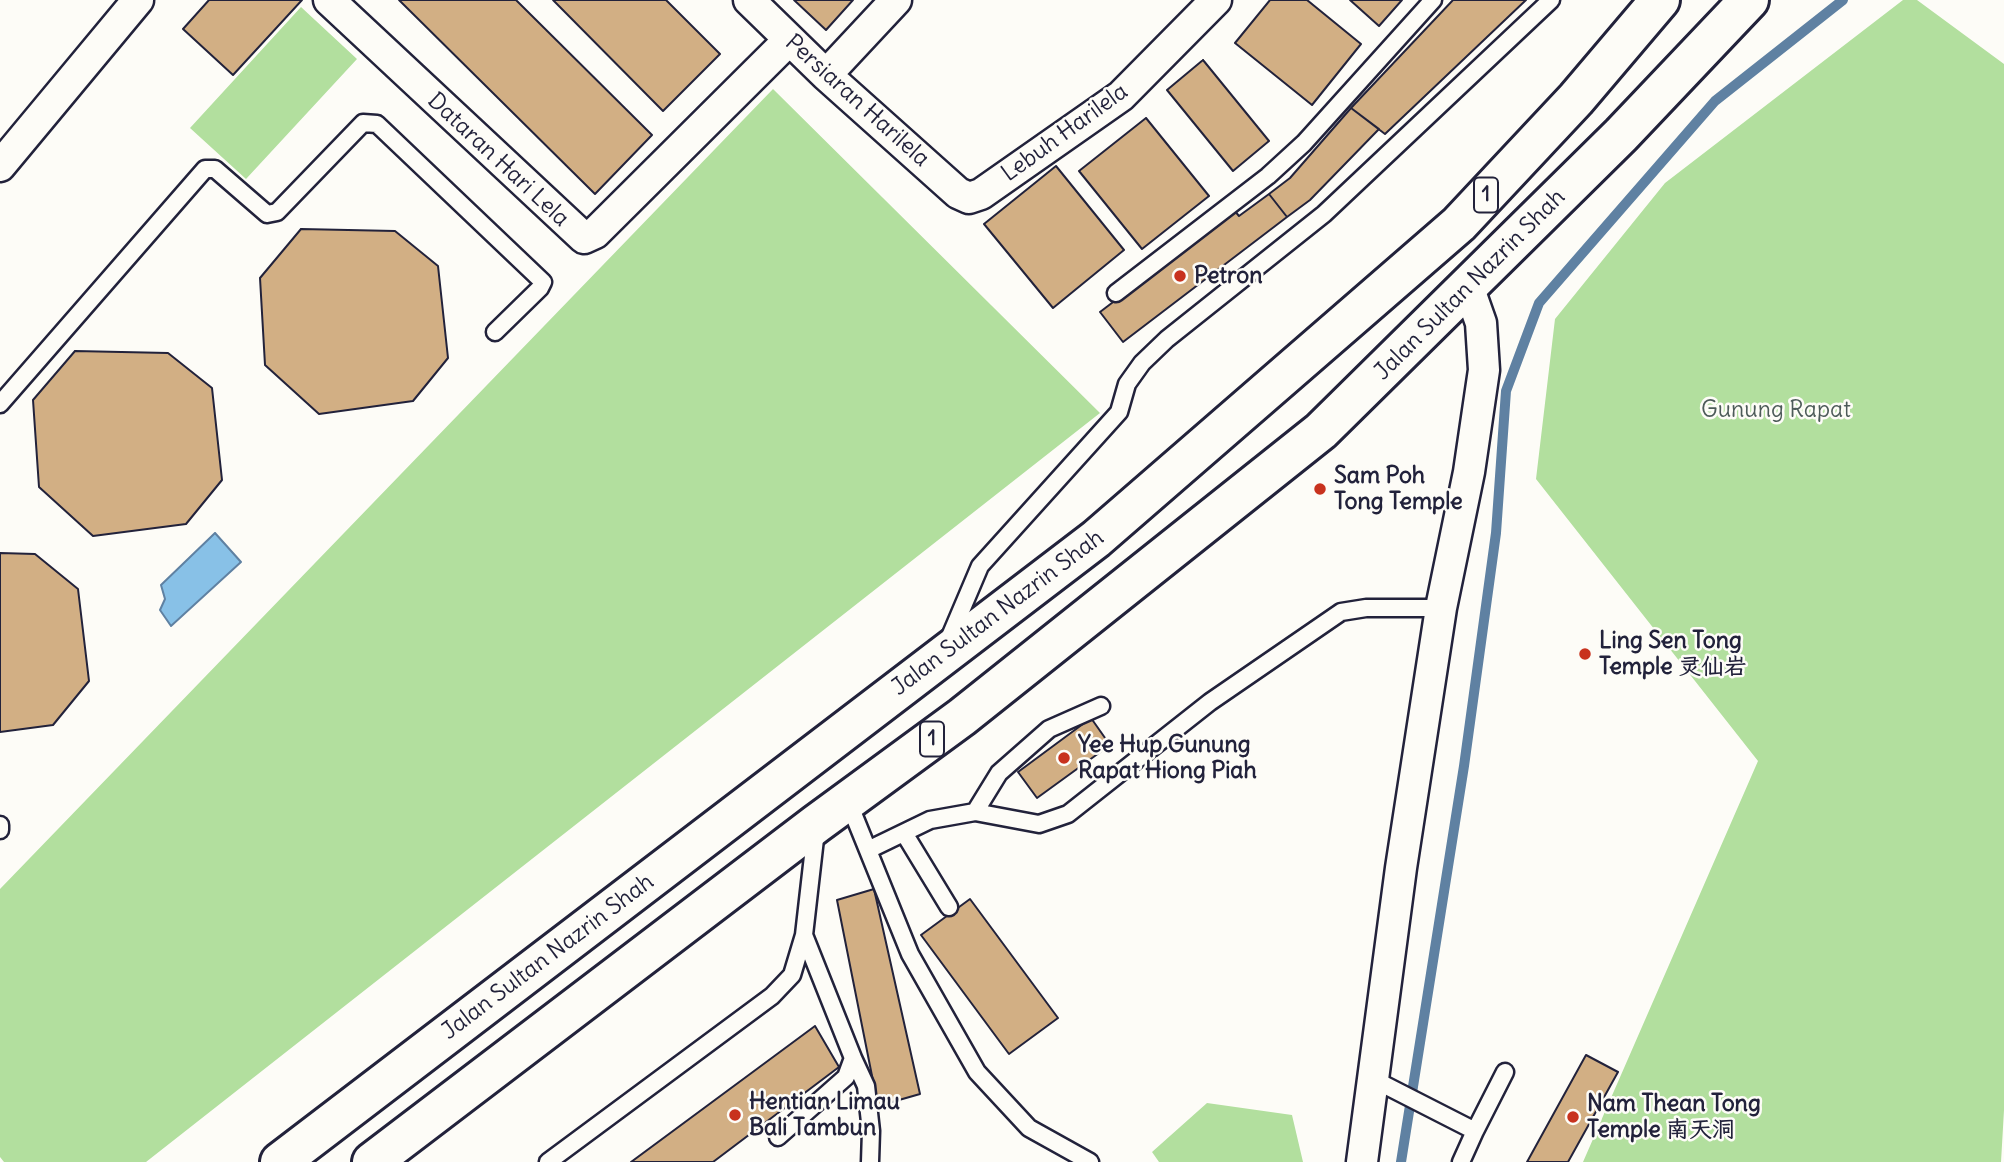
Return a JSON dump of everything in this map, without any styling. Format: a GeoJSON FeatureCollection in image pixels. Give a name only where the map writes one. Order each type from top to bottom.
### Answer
{"type":"FeatureCollection","features":[{"type":"Feature","properties":{"kind":"highway","name":"Jalan Sultan Nazrin Shah"},"geometry":{"type":"LineString","coordinates":[[280,1162],[1096,540],[1459,224],[1576,99],[1660,0]]}},
{"type":"Feature","properties":{"kind":"highway","name":"Jalan Sultan Nazrin Shah"},"geometry":{"type":"LineString","coordinates":[[372,1162],[816,824],[983,701],[1321,431],[1621,135],[1749,0]]}},
{"type":"Feature","properties":{"kind":"street"},"geometry":{"type":"LineString","coordinates":[[0,166],[138,0]]}},
{"type":"Feature","properties":{"kind":"street","name":"Dataran Hari Lela"},"geometry":{"type":"LineString","coordinates":[[330,0],[584,238],[595,233],[789,40]]}},
{"type":"Feature","properties":{"kind":"street","name":"Persiaran Harilela"},"geometry":{"type":"LineString","coordinates":[[749,0],[825,75],[958,193],[969,198]]}},
{"type":"Feature","properties":{"kind":"street"},"geometry":{"type":"LineString","coordinates":[[825,75],[896,0]]}},
{"type":"Feature","properties":{"kind":"street","name":"Lebuh Harilela"},"geometry":{"type":"LineString","coordinates":[[969,198],[981,194],[1121,96],[1216,0]]}},
{"type":"Feature","properties":{"kind":"street"},"geometry":{"type":"LineString","coordinates":[[1362,1162],[1382,1085],[1401,868],[1441,608],[1469,472],[1485,370],[1481,323],[1468,286]]}},
{"type":"Feature","properties":{"kind":"lane"},"geometry":{"type":"LineString","coordinates":[[1116,293],[1268,176],[1304,143],[1433,0]]}},
{"type":"Feature","properties":{"kind":"lane"},"geometry":{"type":"LineString","coordinates":[[941,657],[980,566],[1119,412],[1127,384],[1142,363],[1167,339],[1324,214],[1551,0]]}},
{"type":"Feature","properties":{"kind":"lane"},"geometry":{"type":"LineString","coordinates":[[0,404],[205,169],[215,169],[267,214],[278,212],[363,123],[377,124],[542,282],[540,288],[495,332]]}},
{"type":"Feature","properties":{"kind":"lane"},"geometry":{"type":"LineString","coordinates":[[868,850],[930,820],[975,812],[1039,824],[1068,814],[1210,702],[1341,611],[1366,608],[1441,608]]}},
{"type":"Feature","properties":{"kind":"lane"},"geometry":{"type":"LineString","coordinates":[[975,812],[999,773],[1049,729],[1101,706]]}},
{"type":"Feature","properties":{"kind":"lane"},"geometry":{"type":"LineString","coordinates":[[848,801],[910,954],[978,1072],[1030,1128],[1090,1162]]}},
{"type":"Feature","properties":{"kind":"lane"},"geometry":{"type":"LineString","coordinates":[[548,1162],[772,996],[792,975],[804,936],[816,824]]}},
{"type":"Feature","properties":{"kind":"lane"},"geometry":{"type":"LineString","coordinates":[[904,833],[949,907]]}},
{"type":"Feature","properties":{"kind":"lane"},"geometry":{"type":"LineString","coordinates":[[804,936],[866,1086],[871,1131],[870,1162]]}},
{"type":"Feature","properties":{"kind":"lane"},"geometry":{"type":"LineString","coordinates":[[778,1137],[846,1077],[853,1058]]}},
{"type":"Feature","properties":{"kind":"lane"},"geometry":{"type":"LineString","coordinates":[[1461,1162],[1505,1072]]}},
{"type":"Feature","properties":{"kind":"lane"},"geometry":{"type":"LineString","coordinates":[[1382,1085],[1475,1131]]}},
{"type":"Feature","properties":{"kind":"green space","name":"Gunung Rapat"},"geometry":{"type":"Polygon","coordinates":[[[1903,0],[1917,0],[2004,64],[2004,1110],[2001,1162],[1583,1162],[1758,761],[1536,479],[1555,319],[1665,183],[1903,0]]]}},
{"type":"Feature","properties":{"kind":"green space"},"geometry":{"type":"Polygon","coordinates":[[[301,7],[357,59],[246,179],[190,128],[301,7]]]}},
{"type":"Feature","properties":{"kind":"green space"},"geometry":{"type":"Polygon","coordinates":[[[773,89],[1100,413],[146,1162],[4,1162],[0,1157],[0,889],[773,89]]]}},
{"type":"Feature","properties":{"kind":"green space"},"geometry":{"type":"Polygon","coordinates":[[[1207,1103],[1292,1115],[1303,1162],[1159,1162],[1152,1152],[1207,1103]]]}},
{"type":"Feature","properties":{"kind":"water"},"geometry":{"type":"Polygon","coordinates":[[[215,533],[241,562],[171,626],[160,610],[165,599],[161,585],[215,533]]]}},
{"type":"Feature","properties":{"kind":"building"},"geometry":{"type":"Polygon","coordinates":[[[209,0],[302,0],[233,75],[183,29],[209,0]]]}},
{"type":"Feature","properties":{"kind":"building"},"geometry":{"type":"Polygon","coordinates":[[[399,0],[516,0],[652,135],[595,194],[399,0]]]}},
{"type":"Feature","properties":{"kind":"building"},"geometry":{"type":"Polygon","coordinates":[[[553,0],[666,0],[720,54],[663,111],[553,0]]]}},
{"type":"Feature","properties":{"kind":"building"},"geometry":{"type":"Polygon","coordinates":[[[794,0],[853,0],[826,30],[794,0]]]}},
{"type":"Feature","properties":{"kind":"building"},"geometry":{"type":"Polygon","coordinates":[[[1270,0],[1307,0],[1361,44],[1312,105],[1235,43],[1270,0]]]}},
{"type":"Feature","properties":{"kind":"building"},"geometry":{"type":"Polygon","coordinates":[[[1350,0],[1402,0],[1379,26],[1350,0]]]}},
{"type":"Feature","properties":{"kind":"building"},"geometry":{"type":"Polygon","coordinates":[[[1453,0],[1526,0],[1385,134],[1351,108],[1453,0]]]}},
{"type":"Feature","properties":{"kind":"building"},"geometry":{"type":"Polygon","coordinates":[[[1203,60],[1269,141],[1233,171],[1167,90],[1203,60]]]}},
{"type":"Feature","properties":{"kind":"building"},"geometry":{"type":"Polygon","coordinates":[[[1351,108],[1379,129],[1310,200],[1287,217],[1269,194],[1290,178],[1351,108]]]}},
{"type":"Feature","properties":{"kind":"building"},"geometry":{"type":"Polygon","coordinates":[[[1146,118],[1209,196],[1142,249],[1079,171],[1146,118]]]}},
{"type":"Feature","properties":{"kind":"building"},"geometry":{"type":"Polygon","coordinates":[[[1056,166],[1124,250],[1053,308],[984,224],[1056,166]]]}},
{"type":"Feature","properties":{"kind":"building"},"geometry":{"type":"Polygon","coordinates":[[[1269,194],[1287,217],[1123,342],[1100,312],[1234,210],[1239,216],[1269,194]]]}},
{"type":"Feature","properties":{"kind":"building"},"geometry":{"type":"Polygon","coordinates":[[[301,229],[395,231],[438,266],[448,358],[413,401],[319,414],[265,365],[260,278],[301,229]]]}},
{"type":"Feature","properties":{"kind":"building"},"geometry":{"type":"Polygon","coordinates":[[[75,351],[168,353],[212,388],[222,480],[186,524],[93,536],[39,487],[33,400],[75,351]]]}},
{"type":"Feature","properties":{"kind":"building"},"geometry":{"type":"Polygon","coordinates":[[[0,553],[35,554],[78,589],[89,681],[53,725],[0,732],[0,553]]]}},
{"type":"Feature","properties":{"kind":"building","name":"Yee Hup Gunung Rapat Hiong Piah"},"geometry":{"type":"Polygon","coordinates":[[[1091,718],[1110,745],[1037,798],[1018,772],[1091,718]]]}},
{"type":"Feature","properties":{"kind":"building"},"geometry":{"type":"Polygon","coordinates":[[[874,889],[920,1094],[878,1106],[837,900],[874,889]]]}},
{"type":"Feature","properties":{"kind":"building"},"geometry":{"type":"Polygon","coordinates":[[[970,899],[1058,1018],[1009,1054],[921,935],[970,899]]]}},
{"type":"Feature","properties":{"kind":"building","name":"Hentian Limau Bali Tambun"},"geometry":{"type":"Polygon","coordinates":[[[815,1026],[839,1067],[713,1162],[631,1162],[815,1026]]]}},
{"type":"Feature","properties":{"kind":"building","name":"Nam Thean Tong Temple 南天洞"},"geometry":{"type":"Polygon","coordinates":[[[1586,1055],[1618,1072],[1568,1162],[1527,1162],[1586,1055]]]}},
{"type":"Feature","properties":{"kind":"waterway"},"geometry":{"type":"LineString","coordinates":[[1401,1162],[1464,766],[1496,533],[1506,391],[1539,303],[1715,101],[1843,0]]}},
{"type":"Feature","properties":{"kind":"place","name":"Petron"},"geometry":{"type":"Point","coordinates":[1180,276]}},
{"type":"Feature","properties":{"kind":"place","name":"Sam Poh Tong Temple"},"geometry":{"type":"Point","coordinates":[1320,489]}},
{"type":"Feature","properties":{"kind":"place","name":"Ling Sen Tong Temple 灵仙岩"},"geometry":{"type":"Point","coordinates":[1585,654]}},
{"type":"Feature","properties":{"kind":"place","name":"Yee Hup Gunung Rapat Hiong Piah"},"geometry":{"type":"Point","coordinates":[1064,758]}},
{"type":"Feature","properties":{"kind":"place","name":"Hentian Limau Bali Tambun"},"geometry":{"type":"Point","coordinates":[735,1115]}},
{"type":"Feature","properties":{"kind":"place","name":"Nam Thean Tong Temple 南天洞"},"geometry":{"type":"Point","coordinates":[1573,1117]}}]}
